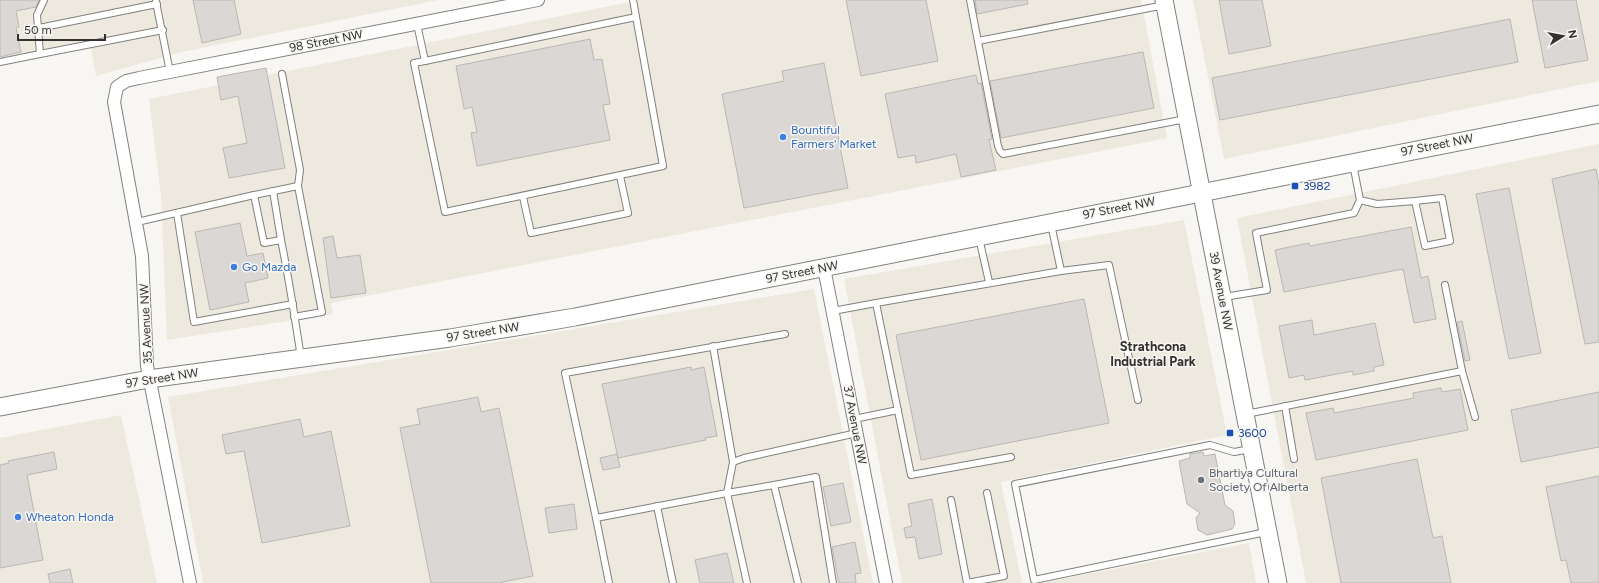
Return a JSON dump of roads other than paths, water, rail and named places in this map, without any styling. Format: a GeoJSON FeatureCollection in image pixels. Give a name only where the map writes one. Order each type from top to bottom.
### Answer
{"type":"FeatureCollection","features":[{"type":"Feature","properties":{"kind":"street","name":"98 Street NW"},"geometry":{"type":"LineString","coordinates":[[116,87],[126,81],[538,0]]}},
{"type":"Feature","properties":{"kind":"street","name":"39 Avenue NW"},"geometry":{"type":"LineString","coordinates":[[1165,2],[1278,583]]}},
{"type":"Feature","properties":{"kind":"street","name":"35 Avenue NW"},"geometry":{"type":"LineString","coordinates":[[116,87],[114,102],[142,256],[146,361],[190,583]]}},
{"type":"Feature","properties":{"kind":"street","name":"97 Street NW"},"geometry":{"type":"LineString","coordinates":[[0,407],[149,379],[450,338],[575,317],[1599,114]]}},
{"type":"Feature","properties":{"kind":"street","name":"37 Avenue NW"},"geometry":{"type":"LineString","coordinates":[[824,268],[886,583]]}},
{"type":"Feature","properties":{"kind":"lane"},"geometry":{"type":"LineString","coordinates":[[40,54],[37,16],[44,0]]}},
{"type":"Feature","properties":{"kind":"lane"},"geometry":{"type":"LineString","coordinates":[[633,0],[663,166],[445,212],[414,63],[636,17]]}},
{"type":"Feature","properties":{"kind":"lane"},"geometry":{"type":"LineString","coordinates":[[970,0],[998,146],[1003,154],[1187,119]]}},
{"type":"Feature","properties":{"kind":"lane"},"geometry":{"type":"LineString","coordinates":[[39,28],[156,2],[163,30],[170,72]]}},
{"type":"Feature","properties":{"kind":"lane"},"geometry":{"type":"LineString","coordinates":[[978,41],[1165,2]]}},
{"type":"Feature","properties":{"kind":"lane"},"geometry":{"type":"LineString","coordinates":[[417,24],[425,61]]}},
{"type":"Feature","properties":{"kind":"lane"},"geometry":{"type":"LineString","coordinates":[[0,62],[163,30]]}},
{"type":"Feature","properties":{"kind":"lane"},"geometry":{"type":"LineString","coordinates":[[282,74],[300,170],[298,186],[322,312],[294,317]]}},
{"type":"Feature","properties":{"kind":"lane"},"geometry":{"type":"LineString","coordinates":[[1222,298],[1266,290],[1256,232],[1354,213],[1360,200],[1353,162]]}},
{"type":"Feature","properties":{"kind":"lane"},"geometry":{"type":"LineString","coordinates":[[523,196],[531,233],[628,213],[620,176]]}},
{"type":"Feature","properties":{"kind":"lane"},"geometry":{"type":"LineString","coordinates":[[137,222],[298,186]]}},
{"type":"Feature","properties":{"kind":"lane"},"geometry":{"type":"LineString","coordinates":[[273,191],[293,304],[300,358]]}},
{"type":"Feature","properties":{"kind":"lane"},"geometry":{"type":"LineString","coordinates":[[254,195],[264,243],[281,240]]}},
{"type":"Feature","properties":{"kind":"lane"},"geometry":{"type":"LineString","coordinates":[[1360,200],[1377,204],[1442,198],[1450,241],[1425,246],[1415,201]]}},
{"type":"Feature","properties":{"kind":"lane"},"geometry":{"type":"LineString","coordinates":[[177,212],[194,322],[293,304]]}},
{"type":"Feature","properties":{"kind":"lane"},"geometry":{"type":"LineString","coordinates":[[1051,222],[1061,271]]}},
{"type":"Feature","properties":{"kind":"lane"},"geometry":{"type":"LineString","coordinates":[[978,237],[989,282]]}},
{"type":"Feature","properties":{"kind":"lane"},"geometry":{"type":"LineString","coordinates":[[833,311],[989,282],[1109,265],[1138,400]]}},
{"type":"Feature","properties":{"kind":"lane"},"geometry":{"type":"LineString","coordinates":[[1445,285],[1462,371],[1475,418]]}},
{"type":"Feature","properties":{"kind":"lane"},"geometry":{"type":"LineString","coordinates":[[876,303],[911,475],[1011,457]]}},
{"type":"Feature","properties":{"kind":"lane"},"geometry":{"type":"LineString","coordinates":[[610,583],[565,373],[785,334]]}},
{"type":"Feature","properties":{"kind":"lane"},"geometry":{"type":"LineString","coordinates":[[713,346],[732,462],[727,493],[747,583]]}},
{"type":"Feature","properties":{"kind":"lane"},"geometry":{"type":"LineString","coordinates":[[1245,414],[1462,371]]}},
{"type":"Feature","properties":{"kind":"lane"},"geometry":{"type":"LineString","coordinates":[[1285,406],[1294,459]]}},
{"type":"Feature","properties":{"kind":"lane"},"geometry":{"type":"LineString","coordinates":[[854,419],[898,410]]}},
{"type":"Feature","properties":{"kind":"lane"},"geometry":{"type":"LineString","coordinates":[[732,462],[857,433]]}},
{"type":"Feature","properties":{"kind":"lane"},"geometry":{"type":"LineString","coordinates":[[1252,449],[1234,452],[1210,446],[1015,484],[1034,580],[1268,531]]}},
{"type":"Feature","properties":{"kind":"lane"},"geometry":{"type":"LineString","coordinates":[[596,518],[816,477],[833,583]]}},
{"type":"Feature","properties":{"kind":"lane"},"geometry":{"type":"LineString","coordinates":[[774,485],[798,583]]}},
{"type":"Feature","properties":{"kind":"lane"},"geometry":{"type":"LineString","coordinates":[[950,500],[967,583],[1004,576],[987,493]]}},
{"type":"Feature","properties":{"kind":"lane"},"geometry":{"type":"LineString","coordinates":[[657,506],[673,583]]}},
{"type":"Feature","properties":{"kind":"place","name":"Bountiful Farmers' Market"},"geometry":{"type":"Point","coordinates":[783,137]}},
{"type":"Feature","properties":{"kind":"place","name":"3982"},"geometry":{"type":"Point","coordinates":[1295,186]}},
{"type":"Feature","properties":{"kind":"place","name":"Go Mazda"},"geometry":{"type":"Point","coordinates":[234,267]}},
{"type":"Feature","properties":{"kind":"place","name":"3600"},"geometry":{"type":"Point","coordinates":[1230,433]}},
{"type":"Feature","properties":{"kind":"place","name":"Bhartiya Cultural Society Of Alberta"},"geometry":{"type":"Point","coordinates":[1201,480]}},
{"type":"Feature","properties":{"kind":"place","name":"Wheaton Honda"},"geometry":{"type":"Point","coordinates":[18,517]}},
{"type":"Feature","properties":{"kind":"district","name":"Strathcona Industrial Park"},"geometry":{"type":"Point","coordinates":[1153,354]}}]}
